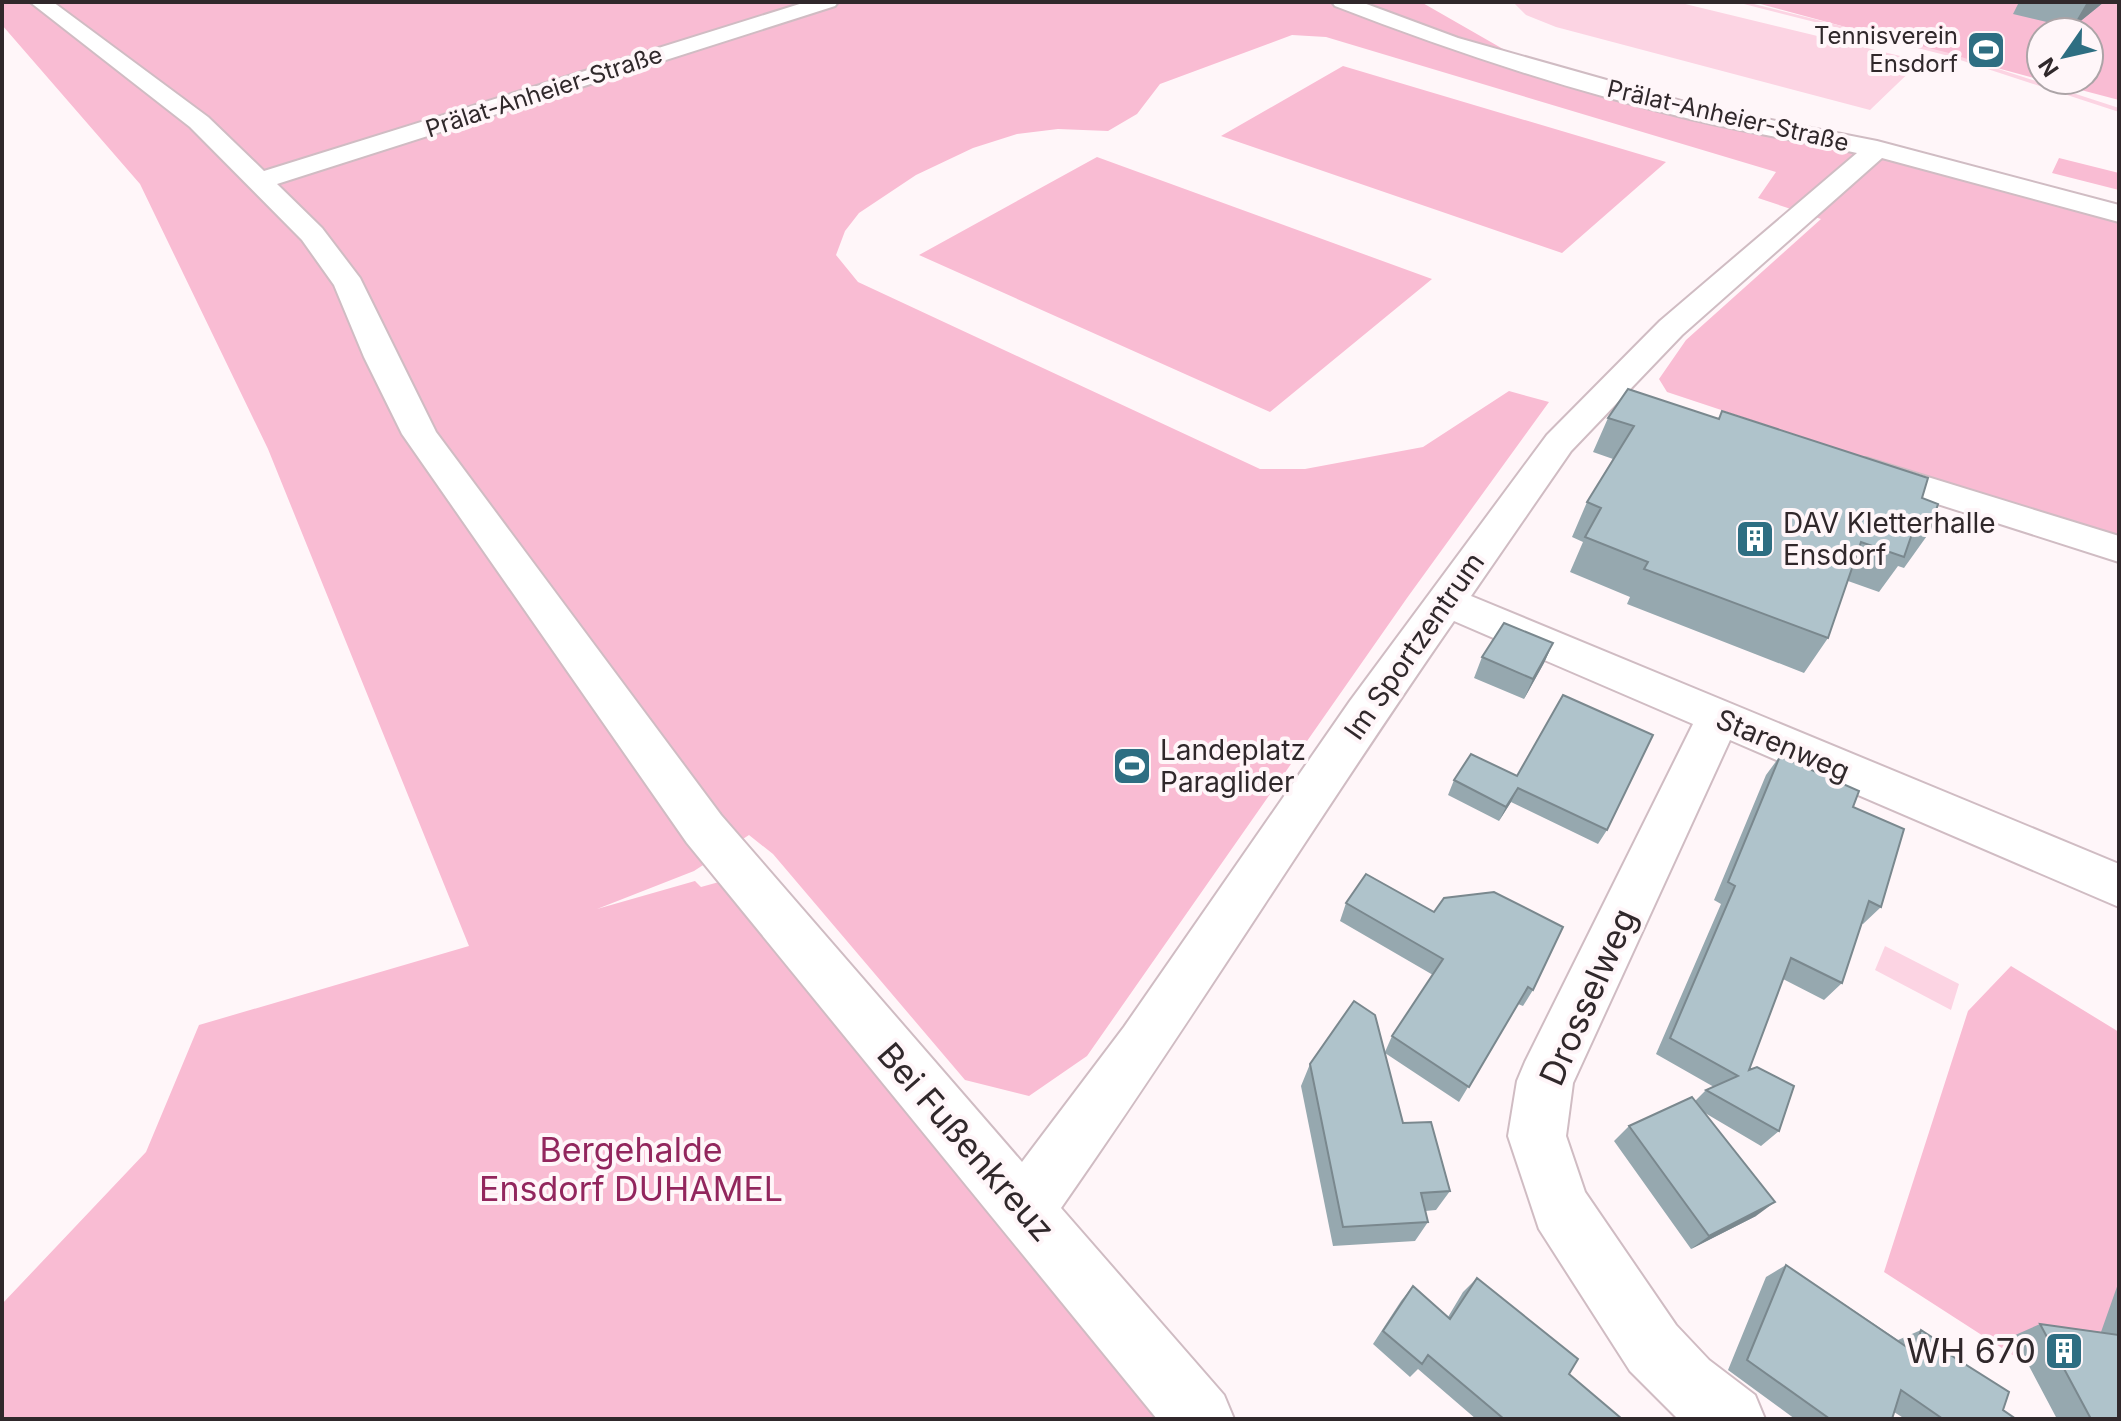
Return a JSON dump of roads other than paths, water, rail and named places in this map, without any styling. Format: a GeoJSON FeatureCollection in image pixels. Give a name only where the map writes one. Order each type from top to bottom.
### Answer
{"type":"FeatureCollection","features":[{"type":"Feature","properties":{"kind":"street","name":"Bei Fußenkreuz"},"geometry":{"type":"LineString","coordinates":[[40,2],[199,122],[312,234],[349,284],[380,357],[419,434],[704,829],[1200,1419]]}},
{"type":"Feature","properties":{"kind":"street","name":"Prälat-Anheier-Straße"},"geometry":{"type":"LineString","coordinates":[[260,181],[828,2]]}},
{"type":"Feature","properties":{"kind":"street","name":"Prälat-Anheier-Straße"},"geometry":{"type":"LineString","coordinates":[[1342,2],[1450,43],[1628,95],[1877,149],[2119,214]]}},
{"type":"Feature","properties":{"kind":"street","name":"Im Sportzentrum"},"geometry":{"type":"LineString","coordinates":[[1024,1209],[1143,1045],[1366,713],[1447,602],[1511,506],[1559,443],[1623,394],[1770,238],[1877,149]]}},
{"type":"Feature","properties":{"kind":"street"},"geometry":{"type":"LineString","coordinates":[[1837,460],[2119,549]]}},
{"type":"Feature","properties":{"kind":"street","name":"Starenweg"},"geometry":{"type":"LineString","coordinates":[[1447,602],[2119,886]]}},
{"type":"Feature","properties":{"kind":"street","name":"Drosselweg"},"geometry":{"type":"LineString","coordinates":[[1718,718],[1545,1081],[1537,1136],[1560,1208],[1644,1336],[1686,1383],[1731,1419]]}},
{"type":"Feature","properties":{"kind":"waterway"},"geometry":{"type":"LineString","coordinates":[[1739,2],[1947,54],[2119,110]]}},
{"type":"Feature","properties":{"kind":"place","name":"Tennisverein Ensdorf"},"geometry":{"type":"Point","coordinates":[1986,50]}},
{"type":"Feature","properties":{"kind":"place","name":"DAV Kletterhalle Ensdorf"},"geometry":{"type":"Point","coordinates":[1755,539]}},
{"type":"Feature","properties":{"kind":"place","name":"Landeplatz Paraglider"},"geometry":{"type":"Point","coordinates":[1132,766]}},
{"type":"Feature","properties":{"kind":"place","name":"WH 670"},"geometry":{"type":"Point","coordinates":[2064,1351]}},
{"type":"Feature","properties":{"kind":"park label","name":"Bergehalde Ensdorf DUHAMEL"},"geometry":{"type":"Point","coordinates":[631,1170]}}]}
